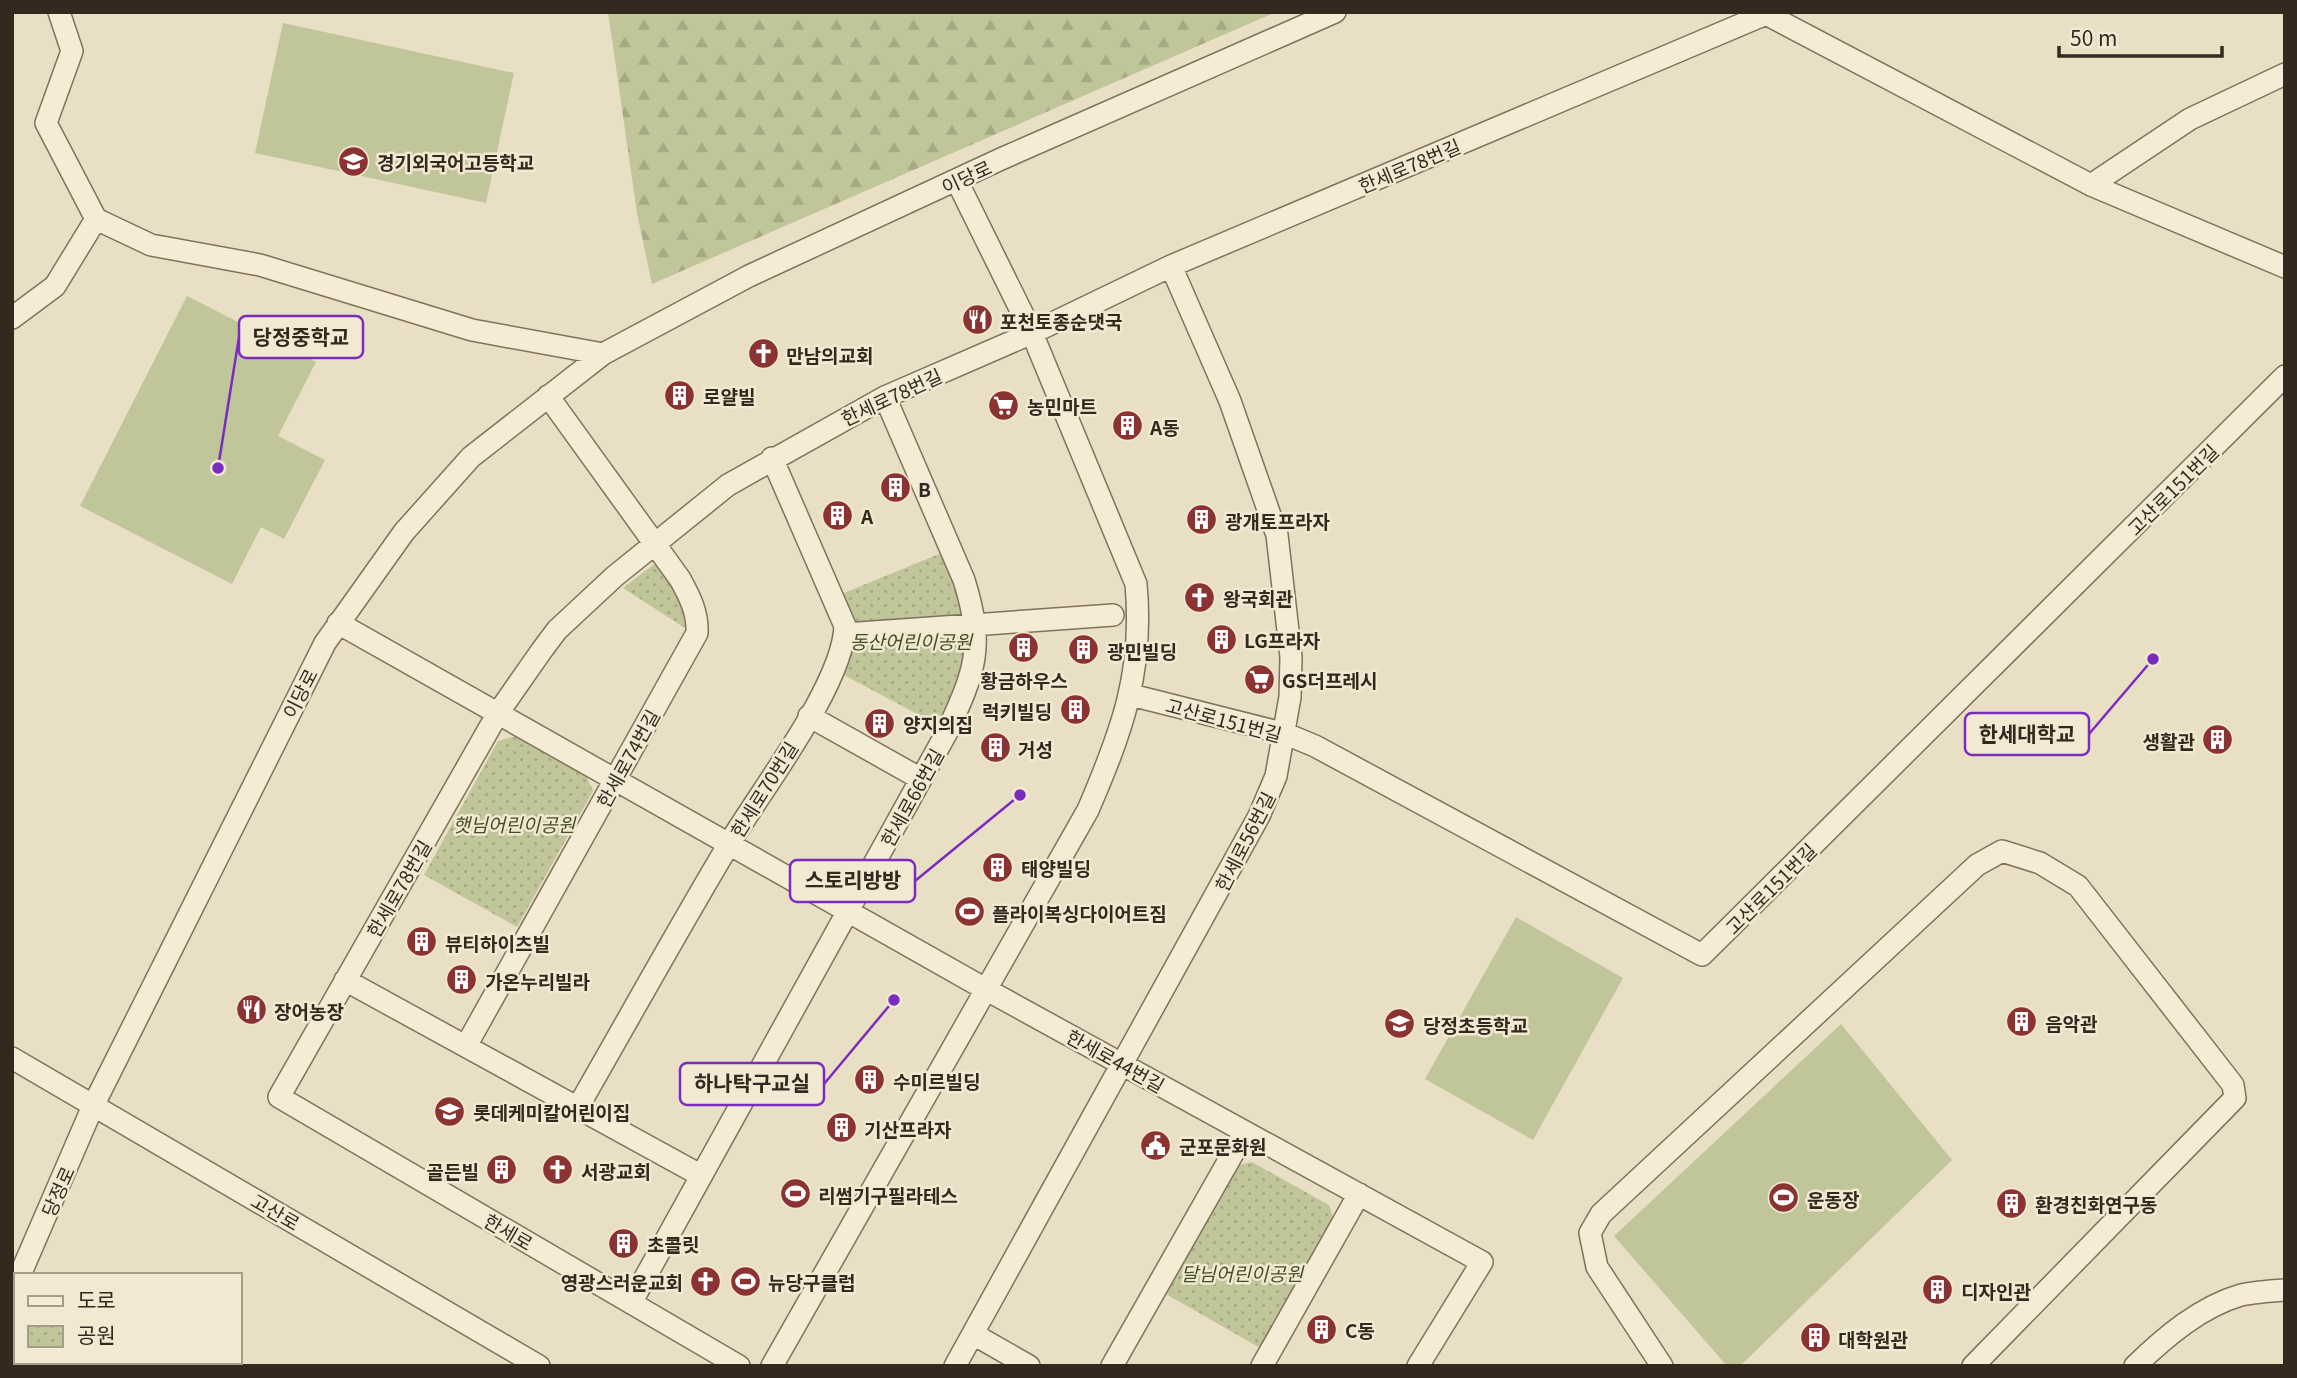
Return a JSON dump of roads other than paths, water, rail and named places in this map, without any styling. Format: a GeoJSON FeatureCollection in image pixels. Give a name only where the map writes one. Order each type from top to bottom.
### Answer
{"type":"FeatureCollection","features":[{"type":"Feature","properties":{"kind":"street"},"geometry":{"type":"LineString","coordinates":[[59,12],[72,51],[47,123],[96,219],[152,245],[260,265],[472,330],[603,354]]}},
{"type":"Feature","properties":{"kind":"street","name":"이당로"},"geometry":{"type":"LineString","coordinates":[[93,1106],[300,691],[338,622],[404,532],[471,457],[603,354],[749,276],[1335,12]]}},
{"type":"Feature","properties":{"kind":"street"},"geometry":{"type":"LineString","coordinates":[[1764,13],[2091,185],[2285,267]]}},
{"type":"Feature","properties":{"kind":"street","name":"한세로78번길"},"geometry":{"type":"LineString","coordinates":[[279,1097],[498,713],[557,630],[655,542],[728,485],[885,397],[1032,332],[1171,266],[1764,13]]}},
{"type":"Feature","properties":{"kind":"street"},"geometry":{"type":"LineString","coordinates":[[2091,185],[2190,118],[2285,74]]}},
{"type":"Feature","properties":{"kind":"street"},"geometry":{"type":"LineString","coordinates":[[772,1366],[1088,810],[1120,736],[1131,695],[1139,613],[1136,584],[1032,332],[957,180]]}},
{"type":"Feature","properties":{"kind":"street"},"geometry":{"type":"LineString","coordinates":[[12,318],[55,286],[96,219]]}},
{"type":"Feature","properties":{"kind":"street","name":"한세로56번길"},"geometry":{"type":"LineString","coordinates":[[955,1366],[1259,816],[1276,776],[1286,734],[1291,657],[1277,534],[1230,401],[1171,266]]}},
{"type":"Feature","properties":{"kind":"street","name":"고산로151번길"},"geometry":{"type":"LineString","coordinates":[[1131,695],[1286,734],[1327,753],[1702,956],[2285,376]]}},
{"type":"Feature","properties":{"kind":"street","name":"한세로74번길"},"geometry":{"type":"LineString","coordinates":[[466,1046],[697,633],[698,621],[692,601],[655,542],[548,396]]}},
{"type":"Feature","properties":{"kind":"street","name":"한세로66번길"},"geometry":{"type":"LineString","coordinates":[[631,1303],[921,779],[973,676],[977,647],[964,580],[885,397]]}},
{"type":"Feature","properties":{"kind":"street"},"geometry":{"type":"LineString","coordinates":[[772,458],[845,626],[845,634],[1113,615]]}},
{"type":"Feature","properties":{"kind":"street","name":"한세로44번길"},"geometry":{"type":"LineString","coordinates":[[338,622],[987,990],[1482,1262],[1418,1366]]}},
{"type":"Feature","properties":{"kind":"street","name":"한세로70번길"},"geometry":{"type":"LineString","coordinates":[[578,1107],[729,844],[809,716],[833,673],[845,634]]}},
{"type":"Feature","properties":{"kind":"street"},"geometry":{"type":"LineString","coordinates":[[809,716],[921,779]]}},
{"type":"Feature","properties":{"kind":"street"},"geometry":{"type":"LineString","coordinates":[[1662,1366],[1597,1267],[1590,1233],[1601,1214],[1977,865],[2002,851],[2040,863],[2078,886],[2233,1085],[2235,1098],[1973,1366]]}},
{"type":"Feature","properties":{"kind":"street"},"geometry":{"type":"LineString","coordinates":[[345,980],[700,1175]]}},
{"type":"Feature","properties":{"kind":"street","name":"고산로"},"geometry":{"type":"LineString","coordinates":[[12,1058],[539,1366]]}},
{"type":"Feature","properties":{"kind":"street","name":"한세로"},"geometry":{"type":"LineString","coordinates":[[279,1097],[739,1366]]}},
{"type":"Feature","properties":{"kind":"street","name":"당정로"},"geometry":{"type":"LineString","coordinates":[[21,1273],[93,1106]]}},
{"type":"Feature","properties":{"kind":"street"},"geometry":{"type":"LineString","coordinates":[[1112,1366],[1245,1132]]}},
{"type":"Feature","properties":{"kind":"street"},"geometry":{"type":"LineString","coordinates":[[1262,1366],[1359,1194]]}},
{"type":"Feature","properties":{"kind":"street"},"geometry":{"type":"LineString","coordinates":[[2135,1366],[2179,1327],[2215,1306],[2241,1295],[2285,1290]]}},
{"type":"Feature","properties":{"kind":"street"},"geometry":{"type":"LineString","coordinates":[[972,1334],[1029,1366]]}},
{"type":"Feature","properties":{"kind":"place","name":"경기외국어고등학교"},"geometry":{"type":"Point","coordinates":[354,161]}},
{"type":"Feature","properties":{"kind":"place","name":"포천토종순댓국"},"geometry":{"type":"Point","coordinates":[977,320]}},
{"type":"Feature","properties":{"kind":"place","name":"만남의교회"},"geometry":{"type":"Point","coordinates":[763,354]}},
{"type":"Feature","properties":{"kind":"place","name":"로얄빌"},"geometry":{"type":"Point","coordinates":[680,395]}},
{"type":"Feature","properties":{"kind":"place","name":"농민마트"},"geometry":{"type":"Point","coordinates":[1004,405]}},
{"type":"Feature","properties":{"kind":"place","name":"A동"},"geometry":{"type":"Point","coordinates":[1127,426]}},
{"type":"Feature","properties":{"kind":"place","name":"당정중학교"},"geometry":{"type":"Point","coordinates":[218,468]}},
{"type":"Feature","properties":{"kind":"place","name":"B"},"geometry":{"type":"Point","coordinates":[895,488]}},
{"type":"Feature","properties":{"kind":"place","name":"A"},"geometry":{"type":"Point","coordinates":[838,515]}},
{"type":"Feature","properties":{"kind":"place","name":"광개토프라자"},"geometry":{"type":"Point","coordinates":[1202,520]}},
{"type":"Feature","properties":{"kind":"place","name":"왕국회관"},"geometry":{"type":"Point","coordinates":[1200,597]}},
{"type":"Feature","properties":{"kind":"place","name":"LG프라자"},"geometry":{"type":"Point","coordinates":[1221,639]}},
{"type":"Feature","properties":{"kind":"place","name":"황금하우스"},"geometry":{"type":"Point","coordinates":[1024,648]}},
{"type":"Feature","properties":{"kind":"place","name":"광민빌딩"},"geometry":{"type":"Point","coordinates":[1084,650]}},
{"type":"Feature","properties":{"kind":"place","name":"한세대학교"},"geometry":{"type":"Point","coordinates":[2153,659]}},
{"type":"Feature","properties":{"kind":"place","name":"GS더프레시"},"geometry":{"type":"Point","coordinates":[1259,679]}},
{"type":"Feature","properties":{"kind":"place","name":"럭키빌딩"},"geometry":{"type":"Point","coordinates":[1075,710]}},
{"type":"Feature","properties":{"kind":"place","name":"양지의집"},"geometry":{"type":"Point","coordinates":[880,723]}},
{"type":"Feature","properties":{"kind":"place","name":"생활관"},"geometry":{"type":"Point","coordinates":[2218,740]}},
{"type":"Feature","properties":{"kind":"place","name":"거성"},"geometry":{"type":"Point","coordinates":[995,748]}},
{"type":"Feature","properties":{"kind":"place","name":"스토리방방"},"geometry":{"type":"Point","coordinates":[1020,795]}},
{"type":"Feature","properties":{"kind":"place","name":"태양빌딩"},"geometry":{"type":"Point","coordinates":[998,867]}},
{"type":"Feature","properties":{"kind":"place","name":"플라이복싱다이어트짐"},"geometry":{"type":"Point","coordinates":[969,912]}},
{"type":"Feature","properties":{"kind":"place","name":"뷰티하이츠빌"},"geometry":{"type":"Point","coordinates":[422,942]}},
{"type":"Feature","properties":{"kind":"place","name":"가온누리빌라"},"geometry":{"type":"Point","coordinates":[462,980]}},
{"type":"Feature","properties":{"kind":"place","name":"하나탁구교실"},"geometry":{"type":"Point","coordinates":[894,1000]}},
{"type":"Feature","properties":{"kind":"place","name":"장어농장"},"geometry":{"type":"Point","coordinates":[251,1010]}},
{"type":"Feature","properties":{"kind":"place","name":"음악관"},"geometry":{"type":"Point","coordinates":[2022,1022]}},
{"type":"Feature","properties":{"kind":"place","name":"당정초등학교"},"geometry":{"type":"Point","coordinates":[1400,1024]}},
{"type":"Feature","properties":{"kind":"place","name":"수미르빌딩"},"geometry":{"type":"Point","coordinates":[870,1080]}},
{"type":"Feature","properties":{"kind":"place","name":"롯데케미칼어린이집"},"geometry":{"type":"Point","coordinates":[450,1111]}},
{"type":"Feature","properties":{"kind":"place","name":"기산프라자"},"geometry":{"type":"Point","coordinates":[841,1128]}},
{"type":"Feature","properties":{"kind":"place","name":"군포문화원"},"geometry":{"type":"Point","coordinates":[1156,1145]}},
{"type":"Feature","properties":{"kind":"place","name":"골든빌"},"geometry":{"type":"Point","coordinates":[502,1170]}},
{"type":"Feature","properties":{"kind":"place","name":"서광교회"},"geometry":{"type":"Point","coordinates":[558,1170]}},
{"type":"Feature","properties":{"kind":"place","name":"리썸기구필라테스"},"geometry":{"type":"Point","coordinates":[795,1194]}},
{"type":"Feature","properties":{"kind":"place","name":"운동장"},"geometry":{"type":"Point","coordinates":[1784,1198]}},
{"type":"Feature","properties":{"kind":"place","name":"환경친화연구동"},"geometry":{"type":"Point","coordinates":[2012,1203]}},
{"type":"Feature","properties":{"kind":"place","name":"초콜릿"},"geometry":{"type":"Point","coordinates":[624,1243]}},
{"type":"Feature","properties":{"kind":"place","name":"영광스러운교회"},"geometry":{"type":"Point","coordinates":[706,1281]}},
{"type":"Feature","properties":{"kind":"place","name":"뉴당구클럽"},"geometry":{"type":"Point","coordinates":[745,1281]}},
{"type":"Feature","properties":{"kind":"place","name":"디자인관"},"geometry":{"type":"Point","coordinates":[1938,1290]}},
{"type":"Feature","properties":{"kind":"place","name":"C동"},"geometry":{"type":"Point","coordinates":[1322,1329]}},
{"type":"Feature","properties":{"kind":"place","name":"대학원관"},"geometry":{"type":"Point","coordinates":[1815,1338]}},
{"type":"Feature","properties":{"kind":"park label","name":"동산어린이공원"},"geometry":{"type":"Point","coordinates":[911,640]}},
{"type":"Feature","properties":{"kind":"park label","name":"햇님어린이공원"},"geometry":{"type":"Point","coordinates":[514,823]}},
{"type":"Feature","properties":{"kind":"park label","name":"달님어린이공원"},"geometry":{"type":"Point","coordinates":[1242,1272]}}]}
